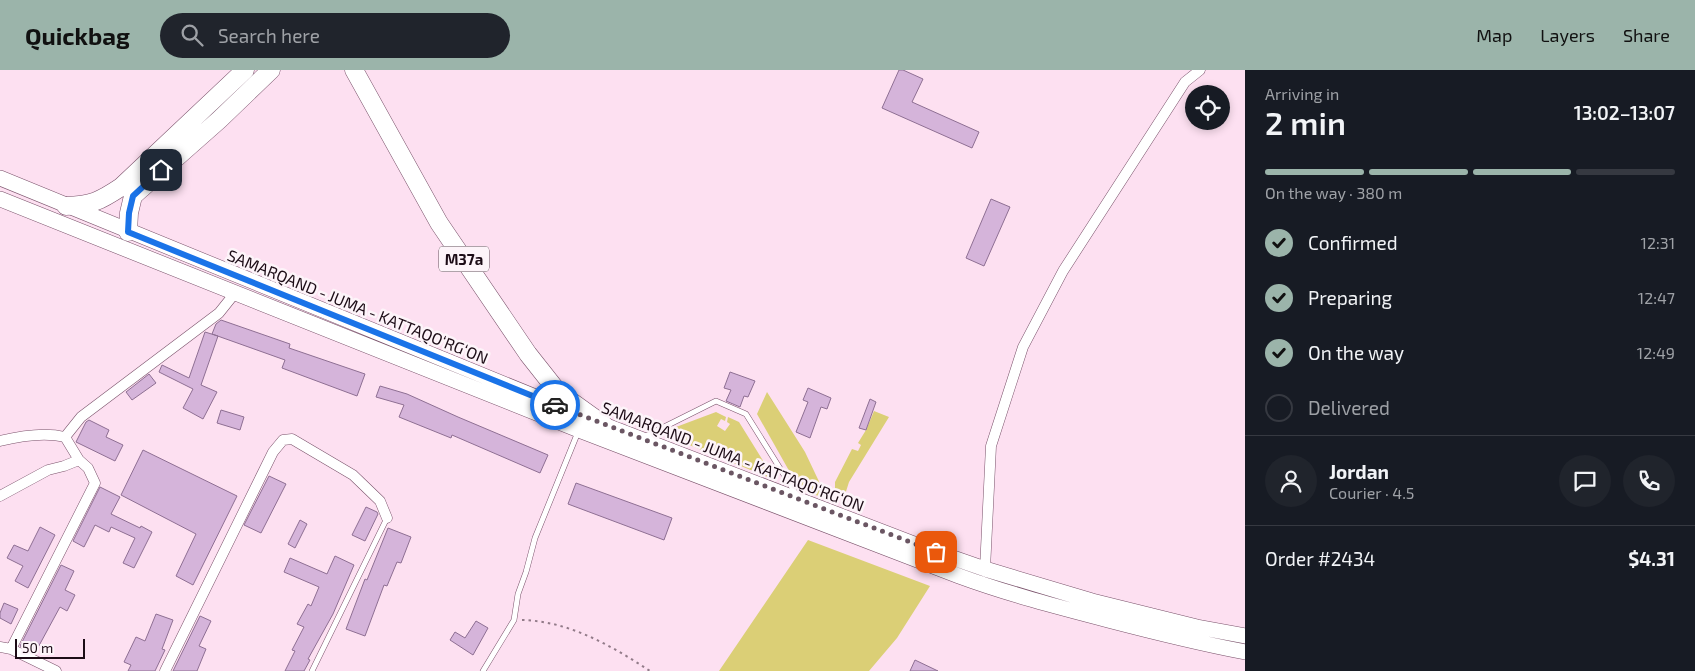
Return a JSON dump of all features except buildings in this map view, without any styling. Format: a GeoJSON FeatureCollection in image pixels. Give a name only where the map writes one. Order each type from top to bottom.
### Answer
{"type":"FeatureCollection","features":[{"type":"Feature","properties":{"kind":"highway"},"geometry":{"type":"LineString","coordinates":[[66,206],[86,205],[103,199],[121,187],[245,70]]}},
{"type":"Feature","properties":{"kind":"highway"},"geometry":{"type":"LineString","coordinates":[[128,232],[129,213],[133,196],[219,120],[271,70]]}},
{"type":"Feature","properties":{"kind":"highway","name":"M37a"},"geometry":{"type":"LineString","coordinates":[[354,70],[439,223],[528,354],[558,392],[604,424]]}},
{"type":"Feature","properties":{"kind":"main road","name":"SAMARQAND - JUMA - KATTAQO‘RG‘ON"},"geometry":{"type":"LineString","coordinates":[[0,178],[128,232],[640,439],[985,569],[1092,601],[1197,627],[1245,636]]}},
{"type":"Feature","properties":{"kind":"main road","name":"SAMARQAND - JUMA - KATTAQO‘RG‘ON"},"geometry":{"type":"LineString","coordinates":[[0,198],[579,430],[959,576],[1004,592],[1196,642],[1245,652]]}},
{"type":"Feature","properties":{"kind":"street"},"geometry":{"type":"LineString","coordinates":[[985,569],[990,446],[1023,347],[1063,271],[1185,82],[1200,70]]}},
{"type":"Feature","properties":{"kind":"street"},"geometry":{"type":"LineString","coordinates":[[65,437],[81,417],[219,313],[235,293]]}},
{"type":"Feature","properties":{"kind":"street"},"geometry":{"type":"LineString","coordinates":[[0,441],[53,434],[65,437],[79,460],[88,468],[95,483],[11,650]]}},
{"type":"Feature","properties":{"kind":"street"},"geometry":{"type":"LineString","coordinates":[[166,671],[273,452],[283,440],[292,439],[353,475],[380,501],[387,518]]}},
{"type":"Feature","properties":{"kind":"street"},"geometry":{"type":"LineString","coordinates":[[0,496],[48,470],[79,460]]}},
{"type":"Feature","properties":{"kind":"street"},"geometry":{"type":"LineString","coordinates":[[0,647],[11,650],[56,671]]}},
{"type":"Feature","properties":{"kind":"lane"},"geometry":{"type":"LineString","coordinates":[[640,439],[716,401],[746,414],[800,500]]}},
{"type":"Feature","properties":{"kind":"lane"},"geometry":{"type":"LineString","coordinates":[[484,671],[514,620],[518,594],[535,538],[579,430]]}},
{"type":"Feature","properties":{"kind":"lane"},"geometry":{"type":"LineString","coordinates":[[312,671],[387,518]]}},
{"type":"Feature","properties":{"kind":"path"},"geometry":{"type":"LineString","coordinates":[[514,620],[546,622],[584,633],[610,646],[650,671]]}},
{"type":"Feature","properties":{"kind":"shaded area"},"geometry":{"type":"Polygon","coordinates":[[[767,392],[805,452],[824,492],[819,496],[805,492],[792,476],[757,414],[767,392]]]}},
{"type":"Feature","properties":{"kind":"shaded area"},"geometry":{"type":"Polygon","coordinates":[[[874,411],[889,417],[849,482],[843,501],[835,491],[835,482],[852,449],[858,451],[861,445],[858,443],[874,411]]]}},
{"type":"Feature","properties":{"kind":"shaded area"},"geometry":{"type":"Polygon","coordinates":[[[716,412],[726,417],[725,421],[721,419],[717,426],[725,431],[730,424],[727,422],[728,417],[739,422],[775,480],[660,433],[716,412]]]}},
{"type":"Feature","properties":{"kind":"shaded area"},"geometry":{"type":"Polygon","coordinates":[[[808,540],[930,586],[897,638],[869,671],[719,671],[808,540]]]}},
{"type":"Feature","properties":{"kind":"way so far"},"geometry":{"type":"LineString","coordinates":[[555,405],[936,552]]}},
{"type":"Feature","properties":{"kind":"route"},"geometry":{"type":"LineString","coordinates":[[161,170],[133,196],[129,213],[128,232],[555,405]]}}]}
